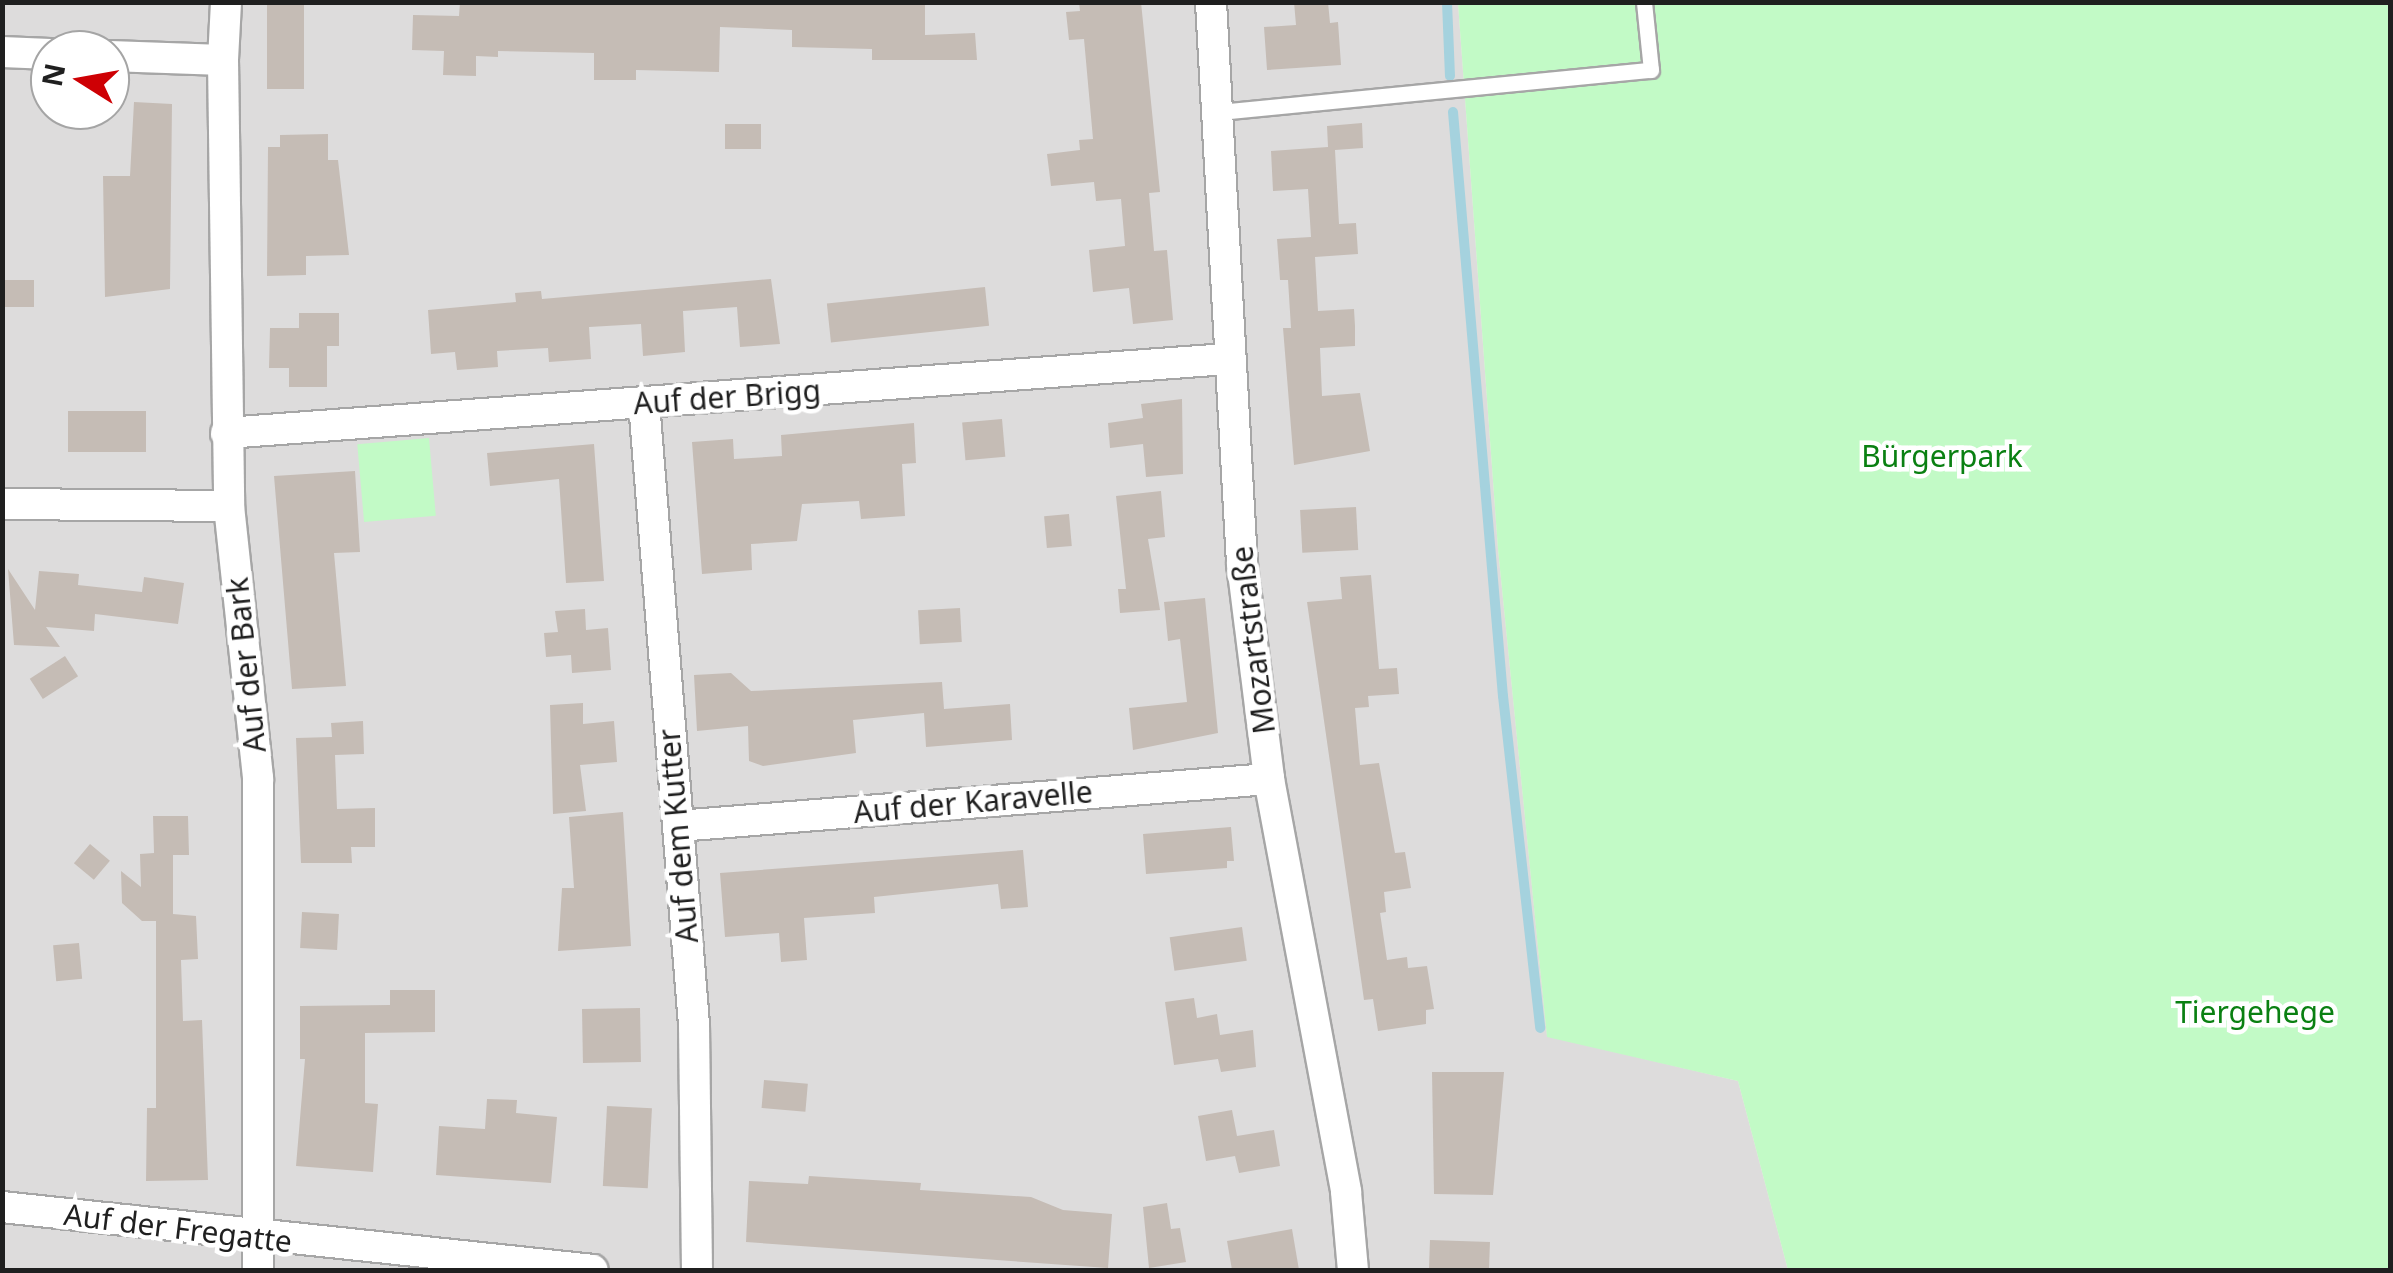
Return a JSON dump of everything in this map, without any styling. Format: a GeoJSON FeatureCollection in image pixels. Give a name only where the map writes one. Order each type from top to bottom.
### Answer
{"type":"FeatureCollection","features":[{"type":"Feature","properties":{"kind":"street","name":"Auf der Bark"},"geometry":{"type":"LineString","coordinates":[[226,2],[223,60],[229,506],[258,778],[258,1270]]}},
{"type":"Feature","properties":{"kind":"street","name":"Mozartstraße"},"geometry":{"type":"LineString","coordinates":[[1211,2],[1219,112],[1227,359],[1269,779],[1346,1192],[1353,1270]]}},
{"type":"Feature","properties":{"kind":"street"},"geometry":{"type":"LineString","coordinates":[[2,52],[30,53]]}},
{"type":"Feature","properties":{"kind":"street"},"geometry":{"type":"LineString","coordinates":[[130,57],[223,60]]}},
{"type":"Feature","properties":{"kind":"street","name":"Auf der Brigg"},"geometry":{"type":"LineString","coordinates":[[226,433],[1227,359]]}},
{"type":"Feature","properties":{"kind":"street","name":"Auf dem Kutter"},"geometry":{"type":"LineString","coordinates":[[644,403],[694,1024],[697,1270]]}},
{"type":"Feature","properties":{"kind":"street"},"geometry":{"type":"LineString","coordinates":[[2,504],[229,506]]}},
{"type":"Feature","properties":{"kind":"street","name":"Auf der Karavelle"},"geometry":{"type":"LineString","coordinates":[[678,826],[1269,779]]}},
{"type":"Feature","properties":{"kind":"street","name":"Auf der Fregatte"},"geometry":{"type":"LineString","coordinates":[[2,1207],[256,1239],[594,1270]]}},
{"type":"Feature","properties":{"kind":"lane"},"geometry":{"type":"LineString","coordinates":[[1219,112],[1651,70],[1644,2]]}},
{"type":"Feature","properties":{"kind":"shaded area"},"geometry":{"type":"Polygon","coordinates":[[[2,3],[1458,3],[1498,549],[1547,1036],[1738,1081],[1788,1270],[3,1270],[2,3]]]}},
{"type":"Feature","properties":{"kind":"green space","name":"Bürgerpark"},"geometry":{"type":"Polygon","coordinates":[[[1458,3],[2390,3],[2390,1270],[1788,1270],[1738,1081],[1547,1037],[1498,549],[1458,3]]]}},
{"type":"Feature","properties":{"kind":"green space"},"geometry":{"type":"Polygon","coordinates":[[[429,438],[436,516],[364,522],[357,444],[429,438]]]}},
{"type":"Feature","properties":{"kind":"building"},"geometry":{"type":"Polygon","coordinates":[[[267,2],[304,2],[304,89],[267,89],[267,2]]]}},
{"type":"Feature","properties":{"kind":"building"},"geometry":{"type":"Polygon","coordinates":[[[460,2],[925,2],[925,35],[975,33],[977,60],[872,60],[872,49],[792,47],[792,30],[720,27],[719,72],[636,70],[636,80],[594,80],[594,53],[498,51],[498,57],[476,56],[476,76],[443,75],[444,51],[412,50],[413,15],[459,16],[460,2]]]}},
{"type":"Feature","properties":{"kind":"building"},"geometry":{"type":"Polygon","coordinates":[[[1079,2],[1141,2],[1160,192],[1149,193],[1154,251],[1167,250],[1173,320],[1133,324],[1129,288],[1093,292],[1089,250],[1125,246],[1121,199],[1096,201],[1094,182],[1051,186],[1047,154],[1080,150],[1079,140],[1093,139],[1084,39],[1069,40],[1066,12],[1080,11],[1079,2]]]}},
{"type":"Feature","properties":{"kind":"building"},"geometry":{"type":"Polygon","coordinates":[[[1294,2],[1328,2],[1330,23],[1338,22],[1341,65],[1267,70],[1264,27],[1296,25],[1294,2]]]}},
{"type":"Feature","properties":{"kind":"building"},"geometry":{"type":"Polygon","coordinates":[[[134,102],[172,104],[170,289],[105,297],[103,176],[130,176],[134,102]]]}},
{"type":"Feature","properties":{"kind":"building"},"geometry":{"type":"Polygon","coordinates":[[[1362,123],[1363,148],[1335,150],[1339,224],[1356,223],[1358,254],[1315,257],[1318,311],[1354,309],[1355,326],[1355,346],[1320,348],[1322,396],[1360,393],[1370,451],[1294,465],[1283,328],[1291,328],[1288,280],[1280,280],[1277,239],[1311,237],[1308,189],[1273,191],[1271,151],[1328,147],[1327,126],[1362,123]]]}},
{"type":"Feature","properties":{"kind":"building"},"geometry":{"type":"Polygon","coordinates":[[[725,124],[761,124],[761,149],[725,149],[725,124]]]}},
{"type":"Feature","properties":{"kind":"building"},"geometry":{"type":"Polygon","coordinates":[[[328,134],[328,160],[338,160],[349,255],[306,256],[306,275],[267,276],[268,147],[280,147],[280,135],[328,134]]]}},
{"type":"Feature","properties":{"kind":"building"},"geometry":{"type":"Polygon","coordinates":[[[771,279],[780,344],[740,347],[737,307],[683,311],[685,352],[643,356],[641,324],[589,327],[591,359],[549,362],[548,348],[497,351],[498,367],[457,370],[455,352],[431,354],[428,310],[516,302],[515,293],[541,291],[542,299],[771,279]]]}},
{"type":"Feature","properties":{"kind":"building"},"geometry":{"type":"Polygon","coordinates":[[[5,280],[34,280],[34,307],[5,307],[5,280]]]}},
{"type":"Feature","properties":{"kind":"building"},"geometry":{"type":"Polygon","coordinates":[[[985,287],[989,326],[831,342],[827,304],[985,287]]]}},
{"type":"Feature","properties":{"kind":"building"},"geometry":{"type":"Polygon","coordinates":[[[299,313],[339,313],[339,346],[327,346],[327,387],[289,387],[289,368],[269,368],[270,328],[299,328],[299,313]]]}},
{"type":"Feature","properties":{"kind":"building"},"geometry":{"type":"Polygon","coordinates":[[[1182,399],[1183,474],[1146,477],[1143,444],[1110,448],[1108,423],[1143,418],[1141,404],[1182,399]]]}},
{"type":"Feature","properties":{"kind":"building"},"geometry":{"type":"Polygon","coordinates":[[[68,411],[146,411],[146,452],[68,452],[68,411]]]}},
{"type":"Feature","properties":{"kind":"building"},"geometry":{"type":"Polygon","coordinates":[[[1002,419],[1005,457],[965,460],[962,422],[1002,419]]]}},
{"type":"Feature","properties":{"kind":"building"},"geometry":{"type":"Polygon","coordinates":[[[914,423],[916,463],[902,464],[905,516],[861,519],[859,501],[802,504],[797,541],[751,544],[752,570],[702,574],[692,442],[733,439],[734,459],[782,456],[781,435],[914,423]]]}},
{"type":"Feature","properties":{"kind":"building"},"geometry":{"type":"Polygon","coordinates":[[[594,444],[604,581],[566,583],[559,479],[490,486],[487,453],[594,444]]]}},
{"type":"Feature","properties":{"kind":"building"},"geometry":{"type":"Polygon","coordinates":[[[355,471],[360,552],[334,553],[346,686],[292,689],[274,476],[355,471]]]}},
{"type":"Feature","properties":{"kind":"building"},"geometry":{"type":"Polygon","coordinates":[[[1161,491],[1165,537],[1148,539],[1160,610],[1120,613],[1118,589],[1126,589],[1116,496],[1161,491]]]}},
{"type":"Feature","properties":{"kind":"building"},"geometry":{"type":"Polygon","coordinates":[[[1356,507],[1358,550],[1302,553],[1300,510],[1356,507]]]}},
{"type":"Feature","properties":{"kind":"building"},"geometry":{"type":"Polygon","coordinates":[[[1069,514],[1072,546],[1047,548],[1044,516],[1069,514]]]}},
{"type":"Feature","properties":{"kind":"building"},"geometry":{"type":"Polygon","coordinates":[[[8,569],[35,610],[39,571],[79,574],[78,585],[142,592],[144,577],[184,583],[178,624],[95,614],[94,631],[46,627],[60,647],[14,645],[8,569]]]}},
{"type":"Feature","properties":{"kind":"building"},"geometry":{"type":"Polygon","coordinates":[[[1371,575],[1379,669],[1397,668],[1399,694],[1368,696],[1369,707],[1355,708],[1360,765],[1379,763],[1395,853],[1405,852],[1411,888],[1384,892],[1386,912],[1380,913],[1387,960],[1407,957],[1408,968],[1427,966],[1434,1009],[1426,1010],[1426,1024],[1378,1031],[1373,999],[1364,1000],[1307,602],[1342,599],[1340,577],[1371,575]]]}},
{"type":"Feature","properties":{"kind":"building"},"geometry":{"type":"Polygon","coordinates":[[[1205,598],[1218,733],[1133,750],[1129,708],[1187,702],[1180,639],[1168,641],[1164,602],[1205,598]]]}},
{"type":"Feature","properties":{"kind":"building"},"geometry":{"type":"Polygon","coordinates":[[[960,608],[962,642],[920,644],[918,610],[960,608]]]}},
{"type":"Feature","properties":{"kind":"building"},"geometry":{"type":"Polygon","coordinates":[[[585,609],[586,630],[608,628],[611,670],[572,673],[571,655],[546,657],[544,633],[558,632],[555,611],[585,609]]]}},
{"type":"Feature","properties":{"kind":"building"},"geometry":{"type":"Polygon","coordinates":[[[65,656],[78,676],[43,699],[30,679],[65,656]]]}},
{"type":"Feature","properties":{"kind":"building"},"geometry":{"type":"Polygon","coordinates":[[[731,673],[751,691],[942,682],[944,709],[1010,704],[1012,740],[926,747],[924,713],[853,720],[856,753],[763,766],[749,761],[748,726],[697,731],[694,675],[731,673]]]}},
{"type":"Feature","properties":{"kind":"building"},"geometry":{"type":"Polygon","coordinates":[[[583,703],[583,724],[614,721],[617,762],[580,765],[586,811],[553,814],[550,705],[583,703]]]}},
{"type":"Feature","properties":{"kind":"building"},"geometry":{"type":"Polygon","coordinates":[[[363,721],[364,754],[335,755],[337,809],[375,808],[375,847],[351,847],[352,863],[301,863],[296,738],[332,737],[331,723],[363,721]]]}},
{"type":"Feature","properties":{"kind":"building"},"geometry":{"type":"Polygon","coordinates":[[[623,812],[631,946],[558,951],[562,888],[574,888],[569,817],[623,812]]]}},
{"type":"Feature","properties":{"kind":"building"},"geometry":{"type":"Polygon","coordinates":[[[153,816],[188,816],[189,855],[173,855],[173,914],[196,916],[198,959],[181,960],[183,1021],[202,1020],[208,1180],[146,1181],[147,1108],[156,1108],[156,921],[142,921],[122,903],[121,871],[141,887],[140,854],[154,853],[153,816]]]}},
{"type":"Feature","properties":{"kind":"building"},"geometry":{"type":"Polygon","coordinates":[[[1231,827],[1234,861],[1227,861],[1227,868],[1146,874],[1143,834],[1231,827]]]}},
{"type":"Feature","properties":{"kind":"building"},"geometry":{"type":"Polygon","coordinates":[[[90,844],[110,861],[94,880],[74,863],[90,844]]]}},
{"type":"Feature","properties":{"kind":"building"},"geometry":{"type":"Polygon","coordinates":[[[1023,850],[1028,907],[1001,909],[998,884],[874,897],[875,913],[804,918],[807,960],[781,962],[779,933],[725,937],[720,873],[1023,850]]]}},
{"type":"Feature","properties":{"kind":"building"},"geometry":{"type":"Polygon","coordinates":[[[302,912],[339,914],[337,950],[300,948],[302,912]]]}},
{"type":"Feature","properties":{"kind":"building"},"geometry":{"type":"Polygon","coordinates":[[[1242,927],[1247,961],[1174,971],[1170,937],[1242,927]]]}},
{"type":"Feature","properties":{"kind":"building"},"geometry":{"type":"Polygon","coordinates":[[[79,943],[82,979],[56,981],[53,945],[79,943]]]}},
{"type":"Feature","properties":{"kind":"building"},"geometry":{"type":"Polygon","coordinates":[[[390,990],[435,990],[435,1032],[365,1033],[365,1103],[378,1104],[373,1172],[296,1166],[305,1059],[300,1059],[300,1006],[390,1005],[390,990]]]}},
{"type":"Feature","properties":{"kind":"building"},"geometry":{"type":"Polygon","coordinates":[[[1194,998],[1197,1018],[1217,1014],[1220,1035],[1253,1030],[1256,1067],[1221,1072],[1218,1059],[1174,1065],[1165,1002],[1194,998]]]}},
{"type":"Feature","properties":{"kind":"building"},"geometry":{"type":"Polygon","coordinates":[[[640,1008],[641,1062],[583,1063],[582,1009],[640,1008]]]}},
{"type":"Feature","properties":{"kind":"building"},"geometry":{"type":"Polygon","coordinates":[[[1432,1072],[1504,1072],[1493,1195],[1434,1194],[1432,1072]]]}},
{"type":"Feature","properties":{"kind":"building"},"geometry":{"type":"Polygon","coordinates":[[[764,1080],[808,1084],[805,1112],[762,1108],[764,1080]]]}},
{"type":"Feature","properties":{"kind":"building"},"geometry":{"type":"Polygon","coordinates":[[[487,1099],[517,1100],[516,1113],[557,1117],[551,1183],[436,1175],[439,1126],[485,1129],[487,1099]]]}},
{"type":"Feature","properties":{"kind":"building"},"geometry":{"type":"Polygon","coordinates":[[[607,1106],[652,1108],[648,1188],[603,1186],[607,1106]]]}},
{"type":"Feature","properties":{"kind":"building"},"geometry":{"type":"Polygon","coordinates":[[[1232,1110],[1237,1136],[1274,1130],[1280,1166],[1239,1173],[1235,1156],[1206,1161],[1198,1116],[1232,1110]]]}},
{"type":"Feature","properties":{"kind":"building"},"geometry":{"type":"Polygon","coordinates":[[[809,1176],[921,1183],[920,1190],[1031,1197],[1063,1210],[1112,1214],[1108,1268],[746,1242],[749,1181],[808,1184],[809,1176]]]}},
{"type":"Feature","properties":{"kind":"building"},"geometry":{"type":"Polygon","coordinates":[[[1167,1203],[1171,1229],[1180,1228],[1186,1262],[1149,1268],[1143,1207],[1167,1203]]]}},
{"type":"Feature","properties":{"kind":"building"},"geometry":{"type":"Polygon","coordinates":[[[1292,1229],[1299,1270],[1232,1270],[1227,1241],[1292,1229]]]}},
{"type":"Feature","properties":{"kind":"building"},"geometry":{"type":"Polygon","coordinates":[[[1430,1240],[1490,1242],[1489,1270],[1429,1270],[1430,1240]]]}},
{"type":"Feature","properties":{"kind":"waterway"},"geometry":{"type":"LineString","coordinates":[[1447,2],[1450,76]]}},
{"type":"Feature","properties":{"kind":"waterway"},"geometry":{"type":"LineString","coordinates":[[1453,112],[1503,696],[1540,1028]]}},
{"type":"Feature","properties":{"kind":"park label","name":"Tiergehege"},"geometry":{"type":"Point","coordinates":[2255,1012]}}]}
